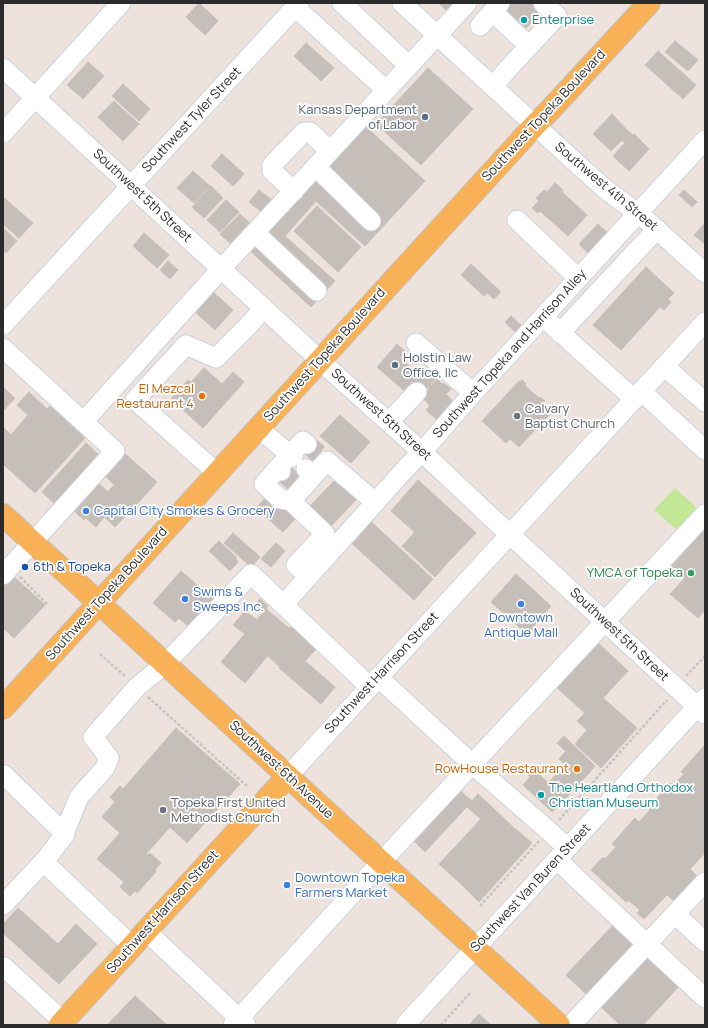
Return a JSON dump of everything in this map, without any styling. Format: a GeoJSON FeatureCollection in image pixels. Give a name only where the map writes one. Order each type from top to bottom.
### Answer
{"type":"FeatureCollection","features":[{"type":"Feature","properties":{"kind":"main road","name":"Southwest Topeka Boulevard"},"geometry":{"type":"LineString","coordinates":[[3,708],[535,125],[649,3]]}},
{"type":"Feature","properties":{"kind":"main road","name":"Southwest 6th Avenue"},"geometry":{"type":"LineString","coordinates":[[3,515],[559,1025]]}},
{"type":"Feature","properties":{"kind":"main road","name":"Southwest Harrison Street"},"geometry":{"type":"LineString","coordinates":[[64,1024],[139,939],[288,776]]}},
{"type":"Feature","properties":{"kind":"street"},"geometry":{"type":"LineString","coordinates":[[3,133],[121,3]]}},
{"type":"Feature","properties":{"kind":"street"},"geometry":{"type":"LineString","coordinates":[[342,3],[409,66]]}},
{"type":"Feature","properties":{"kind":"street","name":"Southwest 4th Street"},"geometry":{"type":"LineString","coordinates":[[402,3],[605,189],[638,213],[705,273]]}},
{"type":"Feature","properties":{"kind":"street"},"geometry":{"type":"LineString","coordinates":[[83,422],[221,269],[467,3]]}},
{"type":"Feature","properties":{"kind":"street"},"geometry":{"type":"LineString","coordinates":[[493,87],[557,16],[543,3]]}},
{"type":"Feature","properties":{"kind":"street"},"geometry":{"type":"LineString","coordinates":[[297,5],[386,90]]}},
{"type":"Feature","properties":{"kind":"street","name":"Southwest Tyler Street"},"geometry":{"type":"LineString","coordinates":[[3,325],[297,5]]}},
{"type":"Feature","properties":{"kind":"street"},"geometry":{"type":"LineString","coordinates":[[480,26],[496,7],[529,46]]}},
{"type":"Feature","properties":{"kind":"street","name":"Southwest 5th Street"},"geometry":{"type":"LineString","coordinates":[[3,68],[422,452],[676,688],[702,706]]}},
{"type":"Feature","properties":{"kind":"street"},"geometry":{"type":"LineString","coordinates":[[294,191],[272,170],[272,165],[304,132],[310,132],[330,151]]}},
{"type":"Feature","properties":{"kind":"street","name":"Southwest Topeka and Harrison Alley"},"geometry":{"type":"LineString","coordinates":[[283,605],[308,576],[331,540],[375,502],[422,452],[578,278],[705,140]]}},
{"type":"Feature","properties":{"kind":"street"},"geometry":{"type":"LineString","coordinates":[[316,167],[371,221]]}},
{"type":"Feature","properties":{"kind":"street"},"geometry":{"type":"LineString","coordinates":[[517,220],[578,278]]}},
{"type":"Feature","properties":{"kind":"street"},"geometry":{"type":"LineString","coordinates":[[560,333],[657,229]]}},
{"type":"Feature","properties":{"kind":"street"},"geometry":{"type":"LineString","coordinates":[[255,233],[317,291]]}},
{"type":"Feature","properties":{"kind":"street"},"geometry":{"type":"LineString","coordinates":[[217,473],[135,400],[186,345],[216,358],[264,308]]}},
{"type":"Feature","properties":{"kind":"street"},"geometry":{"type":"LineString","coordinates":[[543,317],[560,333],[705,450]]}},
{"type":"Feature","properties":{"kind":"street","name":"Southwest Harrison Street"},"geometry":{"type":"LineString","coordinates":[[288,776],[705,322]]}},
{"type":"Feature","properties":{"kind":"street"},"geometry":{"type":"LineString","coordinates":[[416,343],[474,393]]}},
{"type":"Feature","properties":{"kind":"street"},"geometry":{"type":"LineString","coordinates":[[3,348],[115,451],[6,572]]}},
{"type":"Feature","properties":{"kind":"street"},"geometry":{"type":"LineString","coordinates":[[664,366],[705,402]]}},
{"type":"Feature","properties":{"kind":"street"},"geometry":{"type":"LineString","coordinates":[[393,426],[420,396]]}},
{"type":"Feature","properties":{"kind":"street"},"geometry":{"type":"LineString","coordinates":[[258,428],[294,474],[331,540]]}},
{"type":"Feature","properties":{"kind":"street"},"geometry":{"type":"LineString","coordinates":[[294,474],[303,440],[375,502]]}},
{"type":"Feature","properties":{"kind":"street"},"geometry":{"type":"LineString","coordinates":[[294,474],[318,453]]}},
{"type":"Feature","properties":{"kind":"street"},"geometry":{"type":"LineString","coordinates":[[47,858],[48,866],[139,939],[239,1023],[381,862],[705,514]]}},
{"type":"Feature","properties":{"kind":"street"},"geometry":{"type":"LineString","coordinates":[[3,906],[47,858],[64,834],[79,797],[105,768],[110,758],[93,737],[137,687],[165,664],[251,574],[283,605],[472,764],[549,831],[575,877],[705,998]]}},
{"type":"Feature","properties":{"kind":"street","name":"Southwest Van Buren Street"},"geometry":{"type":"LineString","coordinates":[[405,1025],[562,854],[702,706]]}},
{"type":"Feature","properties":{"kind":"street"},"geometry":{"type":"LineString","coordinates":[[3,774],[64,834]]}},
{"type":"Feature","properties":{"kind":"street"},"geometry":{"type":"LineString","coordinates":[[570,1025],[675,914],[704,886]]}},
{"type":"Feature","properties":{"kind":"street"},"geometry":{"type":"LineString","coordinates":[[675,914],[705,942]]}},
{"type":"Feature","properties":{"kind":"street"},"geometry":{"type":"LineString","coordinates":[[3,966],[64,1024]]}},
{"type":"Feature","properties":{"kind":"path"},"geometry":{"type":"LineString","coordinates":[[6,572],[48,604]]}},
{"type":"Feature","properties":{"kind":"path"},"geometry":{"type":"LineString","coordinates":[[100,654],[247,786]]}},
{"type":"Feature","properties":{"kind":"path"},"geometry":{"type":"LineString","coordinates":[[480,906],[705,656]]}},
{"type":"Feature","properties":{"kind":"path"},"geometry":{"type":"LineString","coordinates":[[441,1025],[471,992]]}},
{"type":"Feature","properties":{"kind":"green space"},"geometry":{"type":"Polygon","coordinates":[[[675,488],[698,509],[678,531],[654,510],[675,488]]]}},
{"type":"Feature","properties":{"kind":"building"},"geometry":{"type":"Polygon","coordinates":[[[199,3],[218,21],[205,35],[186,17],[199,3]]]}},
{"type":"Feature","properties":{"kind":"building"},"geometry":{"type":"Polygon","coordinates":[[[439,3],[454,3],[447,11],[439,3]]]}},
{"type":"Feature","properties":{"kind":"building","name":"Enterprise"},"geometry":{"type":"Polygon","coordinates":[[[512,3],[538,3],[544,9],[525,29],[505,11],[512,3]]]}},
{"type":"Feature","properties":{"kind":"building"},"geometry":{"type":"Polygon","coordinates":[[[675,41],[698,60],[688,71],[665,52],[675,41]]]}},
{"type":"Feature","properties":{"kind":"building"},"geometry":{"type":"Polygon","coordinates":[[[306,43],[334,68],[321,81],[294,56],[306,43]]]}},
{"type":"Feature","properties":{"kind":"building"},"geometry":{"type":"Polygon","coordinates":[[[658,51],[696,85],[683,99],[645,65],[658,51]]]}},
{"type":"Feature","properties":{"kind":"building"},"geometry":{"type":"Polygon","coordinates":[[[88,62],[104,76],[83,99],[67,85],[88,62]]]}},
{"type":"Feature","properties":{"kind":"building","name":"Kansas Department of Labor"},"geometry":{"type":"Polygon","coordinates":[[[428,68],[473,109],[421,165],[376,124],[428,68]]]}},
{"type":"Feature","properties":{"kind":"building"},"geometry":{"type":"Polygon","coordinates":[[[123,84],[150,109],[139,121],[112,96],[123,84]]]}},
{"type":"Feature","properties":{"kind":"building"},"geometry":{"type":"Polygon","coordinates":[[[114,101],[139,124],[123,141],[98,117],[114,101]]]}},
{"type":"Feature","properties":{"kind":"building"},"geometry":{"type":"Polygon","coordinates":[[[612,114],[629,132],[633,135],[634,134],[649,149],[629,171],[613,156],[625,143],[622,140],[611,151],[593,134],[612,114]]]}},
{"type":"Feature","properties":{"kind":"building"},"geometry":{"type":"Polygon","coordinates":[[[363,124],[425,181],[365,246],[316,201],[285,236],[335,281],[311,307],[248,249],[363,124]]]}},
{"type":"Feature","properties":{"kind":"building"},"geometry":{"type":"Polygon","coordinates":[[[222,154],[244,174],[233,186],[211,166],[222,154]]]}},
{"type":"Feature","properties":{"kind":"building"},"geometry":{"type":"Polygon","coordinates":[[[193,171],[210,186],[194,203],[177,188],[193,171]]]}},
{"type":"Feature","properties":{"kind":"building"},"geometry":{"type":"Polygon","coordinates":[[[555,183],[563,190],[562,192],[587,215],[568,236],[540,211],[538,213],[532,208],[539,201],[536,198],[544,190],[547,192],[555,183]]]}},
{"type":"Feature","properties":{"kind":"building"},"geometry":{"type":"Polygon","coordinates":[[[211,186],[223,198],[204,218],[192,207],[211,186]]]}},
{"type":"Feature","properties":{"kind":"building"},"geometry":{"type":"Polygon","coordinates":[[[259,190],[273,201],[263,213],[249,202],[259,190]]]}},
{"type":"Feature","properties":{"kind":"building"},"geometry":{"type":"Polygon","coordinates":[[[684,190],[697,202],[692,207],[679,195],[684,190]]]}},
{"type":"Feature","properties":{"kind":"building"},"geometry":{"type":"Polygon","coordinates":[[[3,197],[33,223],[19,238],[3,224],[3,197]]]}},
{"type":"Feature","properties":{"kind":"building"},"geometry":{"type":"Polygon","coordinates":[[[226,200],[239,212],[220,232],[207,220],[226,200]]]}},
{"type":"Feature","properties":{"kind":"building"},"geometry":{"type":"Polygon","coordinates":[[[317,206],[361,247],[338,272],[294,231],[317,206]]]}},
{"type":"Feature","properties":{"kind":"building"},"geometry":{"type":"Polygon","coordinates":[[[240,214],[252,225],[232,245],[220,234],[240,214]]]}},
{"type":"Feature","properties":{"kind":"building"},"geometry":{"type":"Polygon","coordinates":[[[705,223],[705,244],[694,235],[705,223]]]}},
{"type":"Feature","properties":{"kind":"building"},"geometry":{"type":"Polygon","coordinates":[[[598,224],[610,235],[590,255],[579,244],[598,224]]]}},
{"type":"Feature","properties":{"kind":"building"},"geometry":{"type":"Polygon","coordinates":[[[3,228],[17,241],[6,253],[3,250],[3,228]]]}},
{"type":"Feature","properties":{"kind":"building"},"geometry":{"type":"Polygon","coordinates":[[[144,233],[169,255],[157,268],[133,246],[144,233]]]}},
{"type":"Feature","properties":{"kind":"building"},"geometry":{"type":"Polygon","coordinates":[[[168,261],[178,270],[170,279],[160,270],[168,261]]]}},
{"type":"Feature","properties":{"kind":"building"},"geometry":{"type":"Polygon","coordinates":[[[471,264],[501,292],[494,299],[487,293],[484,296],[461,275],[471,264]]]}},
{"type":"Feature","properties":{"kind":"building"},"geometry":{"type":"Polygon","coordinates":[[[646,267],[674,293],[668,299],[671,302],[664,310],[660,307],[621,350],[593,325],[646,267]]]}},
{"type":"Feature","properties":{"kind":"building"},"geometry":{"type":"Polygon","coordinates":[[[211,290],[233,310],[215,330],[193,310],[211,290]]]}},
{"type":"Feature","properties":{"kind":"building"},"geometry":{"type":"Polygon","coordinates":[[[511,316],[522,326],[516,333],[505,322],[511,316]]]}},
{"type":"Feature","properties":{"kind":"building"},"geometry":{"type":"Polygon","coordinates":[[[397,344],[405,351],[400,358],[420,376],[426,370],[436,378],[421,395],[408,394],[377,367],[397,344]]]}},
{"type":"Feature","properties":{"kind":"building","name":"El Mezcal Restaurant 4"},"geometry":{"type":"Polygon","coordinates":[[[204,368],[222,384],[233,372],[244,382],[203,428],[171,399],[188,380],[191,382],[204,368]]]}},
{"type":"Feature","properties":{"kind":"building"},"geometry":{"type":"Polygon","coordinates":[[[437,379],[451,389],[446,394],[454,402],[437,420],[426,410],[430,406],[422,397],[437,379]]]}},
{"type":"Feature","properties":{"kind":"building","name":"Calvary Baptist Church"},"geometry":{"type":"Polygon","coordinates":[[[522,380],[526,384],[525,386],[545,401],[543,403],[553,411],[519,447],[510,439],[506,443],[482,421],[519,381],[520,382],[522,380]]]}},
{"type":"Feature","properties":{"kind":"building"},"geometry":{"type":"Polygon","coordinates":[[[3,387],[15,398],[3,411],[3,387]]]}},
{"type":"Feature","properties":{"kind":"building"},"geometry":{"type":"Polygon","coordinates":[[[29,392],[47,409],[3,456],[3,427],[11,435],[28,415],[17,405],[29,392]]]}},
{"type":"Feature","properties":{"kind":"building"},"geometry":{"type":"Polygon","coordinates":[[[50,406],[85,438],[35,493],[3,464],[3,456],[50,406]]]}},
{"type":"Feature","properties":{"kind":"building"},"geometry":{"type":"Polygon","coordinates":[[[340,415],[370,442],[351,463],[320,436],[340,415]]]}},
{"type":"Feature","properties":{"kind":"building"},"geometry":{"type":"Polygon","coordinates":[[[86,443],[101,457],[56,505],[42,492],[86,443]]]}},
{"type":"Feature","properties":{"kind":"building"},"geometry":{"type":"Polygon","coordinates":[[[123,452],[157,482],[136,505],[103,474],[123,452]]]}},
{"type":"Feature","properties":{"kind":"building"},"geometry":{"type":"Polygon","coordinates":[[[336,479],[357,499],[331,526],[310,506],[336,479]]]}},
{"type":"Feature","properties":{"kind":"building"},"geometry":{"type":"Polygon","coordinates":[[[418,480],[476,533],[448,562],[391,511],[418,480]]]}},
{"type":"Feature","properties":{"kind":"building"},"geometry":{"type":"Polygon","coordinates":[[[96,481],[108,492],[114,485],[136,505],[115,527],[82,496],[96,481]]]}},
{"type":"Feature","properties":{"kind":"building"},"geometry":{"type":"Polygon","coordinates":[[[269,494],[296,518],[283,532],[256,508],[269,494]]]}},
{"type":"Feature","properties":{"kind":"building"},"geometry":{"type":"Polygon","coordinates":[[[82,496],[104,517],[96,527],[86,518],[84,520],[71,508],[82,496]]]}},
{"type":"Feature","properties":{"kind":"building"},"geometry":{"type":"Polygon","coordinates":[[[367,518],[433,579],[414,600],[348,540],[367,518]]]}},
{"type":"Feature","properties":{"kind":"building","name":"YMCA of Topeka"},"geometry":{"type":"Polygon","coordinates":[[[705,529],[705,610],[698,618],[670,594],[684,579],[671,567],[705,529]]]}},
{"type":"Feature","properties":{"kind":"building"},"geometry":{"type":"Polygon","coordinates":[[[415,532],[448,562],[435,577],[402,546],[415,532]]]}},
{"type":"Feature","properties":{"kind":"building"},"geometry":{"type":"Polygon","coordinates":[[[233,533],[260,557],[251,567],[224,543],[233,533]]]}},
{"type":"Feature","properties":{"kind":"building"},"geometry":{"type":"Polygon","coordinates":[[[219,541],[237,558],[236,559],[238,562],[230,571],[209,551],[219,541]]]}},
{"type":"Feature","properties":{"kind":"building"},"geometry":{"type":"Polygon","coordinates":[[[276,543],[285,551],[271,567],[261,559],[276,543]]]}},
{"type":"Feature","properties":{"kind":"building","name":"Swims & Sweeps Inc."},"geometry":{"type":"Polygon","coordinates":[[[181,571],[204,591],[205,589],[215,598],[205,609],[195,600],[194,601],[205,611],[190,628],[179,618],[175,622],[153,603],[181,571]]]}},
{"type":"Feature","properties":{"kind":"building","name":"Downtown Antique Mall"},"geometry":{"type":"Polygon","coordinates":[[[516,574],[551,606],[527,634],[491,602],[516,574]]]}},
{"type":"Feature","properties":{"kind":"building"},"geometry":{"type":"Polygon","coordinates":[[[12,575],[45,605],[14,638],[3,628],[3,585],[12,575]]]}},
{"type":"Feature","properties":{"kind":"building"},"geometry":{"type":"Polygon","coordinates":[[[260,599],[268,606],[263,613],[255,606],[260,599]]]}},
{"type":"Feature","properties":{"kind":"building"},"geometry":{"type":"Polygon","coordinates":[[[266,609],[290,629],[245,683],[221,662],[266,609]]]}},
{"type":"Feature","properties":{"kind":"building"},"geometry":{"type":"Polygon","coordinates":[[[245,611],[257,620],[245,634],[233,625],[245,611]]]}},
{"type":"Feature","properties":{"kind":"building"},"geometry":{"type":"Polygon","coordinates":[[[292,626],[317,648],[306,660],[295,650],[280,667],[268,656],[267,657],[292,626]]]}},
{"type":"Feature","properties":{"kind":"building"},"geometry":{"type":"Polygon","coordinates":[[[595,640],[628,671],[603,698],[637,728],[621,746],[554,685],[595,640]]]}},
{"type":"Feature","properties":{"kind":"building"},"geometry":{"type":"Polygon","coordinates":[[[295,650],[306,660],[305,661],[335,687],[321,704],[279,668],[295,650]]]}},
{"type":"Feature","properties":{"kind":"building"},"geometry":{"type":"Polygon","coordinates":[[[585,713],[621,746],[601,768],[575,744],[587,730],[577,721],[585,713]]]}},
{"type":"Feature","properties":{"kind":"building","name":"Topeka First United Methodist Church"},"geometry":{"type":"Polygon","coordinates":[[[176,728],[240,784],[187,843],[170,827],[146,854],[148,855],[150,853],[161,863],[155,870],[156,872],[137,893],[135,891],[130,896],[120,887],[124,882],[97,859],[120,833],[102,817],[115,802],[110,797],[120,786],[123,789],[176,728]]]}},
{"type":"Feature","properties":{"kind":"building"},"geometry":{"type":"Polygon","coordinates":[[[564,736],[595,766],[589,773],[557,743],[564,736]]]}},
{"type":"Feature","properties":{"kind":"building"},"geometry":{"type":"Polygon","coordinates":[[[704,746],[705,853],[690,869],[698,877],[675,902],[667,895],[644,919],[637,913],[640,910],[628,900],[626,902],[591,870],[603,857],[605,859],[616,847],[612,844],[635,818],[639,822],[650,810],[648,808],[670,783],[673,786],[684,774],[681,772],[704,746]]]}},
{"type":"Feature","properties":{"kind":"building","name":"RowHouse Restaurant"},"geometry":{"type":"Polygon","coordinates":[[[566,751],[589,773],[582,781],[559,759],[566,751]]]}},
{"type":"Feature","properties":{"kind":"building"},"geometry":{"type":"Polygon","coordinates":[[[565,765],[582,781],[567,797],[550,781],[565,765]]]}},
{"type":"Feature","properties":{"kind":"building"},"geometry":{"type":"Polygon","coordinates":[[[533,769],[548,783],[550,781],[567,797],[559,805],[527,774],[533,769]]]}},
{"type":"Feature","properties":{"kind":"building","name":"The Heartland Orthodox Christian Museum"},"geometry":{"type":"Polygon","coordinates":[[[530,777],[559,805],[552,812],[523,785],[530,777]]]}},
{"type":"Feature","properties":{"kind":"building"},"geometry":{"type":"Polygon","coordinates":[[[458,789],[472,801],[425,852],[412,839],[458,789]]]}},
{"type":"Feature","properties":{"kind":"building"},"geometry":{"type":"Polygon","coordinates":[[[478,794],[492,807],[481,819],[467,807],[478,794]]]}},
{"type":"Feature","properties":{"kind":"building"},"geometry":{"type":"Polygon","coordinates":[[[492,807],[513,827],[502,839],[481,819],[492,807]]]}},
{"type":"Feature","properties":{"kind":"building"},"geometry":{"type":"Polygon","coordinates":[[[481,819],[502,839],[461,884],[439,864],[481,819]]]}},
{"type":"Feature","properties":{"kind":"building"},"geometry":{"type":"Polygon","coordinates":[[[513,827],[532,843],[479,902],[461,884],[513,827]]]}},
{"type":"Feature","properties":{"kind":"building"},"geometry":{"type":"Polygon","coordinates":[[[18,908],[58,944],[76,924],[97,944],[59,984],[3,933],[3,924],[18,908]]]}},
{"type":"Feature","properties":{"kind":"building"},"geometry":{"type":"Polygon","coordinates":[[[616,922],[639,944],[589,997],[566,975],[616,922]]]}},
{"type":"Feature","properties":{"kind":"building"},"geometry":{"type":"Polygon","coordinates":[[[649,952],[682,983],[643,1025],[620,1025],[599,1005],[649,952]]]}},
{"type":"Feature","properties":{"kind":"building"},"geometry":{"type":"Polygon","coordinates":[[[135,996],[167,1025],[107,1025],[135,996]]]}},
{"type":"Feature","properties":{"kind":"building"},"geometry":{"type":"Polygon","coordinates":[[[479,1014],[491,1025],[469,1025],[479,1014]]]}},
{"type":"Feature","properties":{"kind":"tunnel"},"geometry":{"type":"LineString","coordinates":[[307,444],[319,454]]}},
{"type":"Feature","properties":{"kind":"tunnel"},"geometry":{"type":"LineString","coordinates":[[281,471],[294,482]]}},
{"type":"Feature","properties":{"kind":"place","name":"Enterprise"},"geometry":{"type":"Point","coordinates":[524,20]}},
{"type":"Feature","properties":{"kind":"place","name":"Kansas Department of Labor"},"geometry":{"type":"Point","coordinates":[425,117]}},
{"type":"Feature","properties":{"kind":"place","name":"Holstin Law Office, llc"},"geometry":{"type":"Point","coordinates":[395,365]}},
{"type":"Feature","properties":{"kind":"place","name":"El Mezcal Restaurant 4"},"geometry":{"type":"Point","coordinates":[202,396]}},
{"type":"Feature","properties":{"kind":"place","name":"Calvary Baptist Church"},"geometry":{"type":"Point","coordinates":[517,416]}},
{"type":"Feature","properties":{"kind":"place","name":"Capital City Smokes & Grocery"},"geometry":{"type":"Point","coordinates":[86,511]}},
{"type":"Feature","properties":{"kind":"place","name":"6th & Topeka"},"geometry":{"type":"Point","coordinates":[25,567]}},
{"type":"Feature","properties":{"kind":"place","name":"YMCA of Topeka"},"geometry":{"type":"Point","coordinates":[691,573]}},
{"type":"Feature","properties":{"kind":"place","name":"Swims & Sweeps Inc."},"geometry":{"type":"Point","coordinates":[185,599]}},
{"type":"Feature","properties":{"kind":"place","name":"Downtown Antique Mall"},"geometry":{"type":"Point","coordinates":[521,604]}},
{"type":"Feature","properties":{"kind":"place","name":"RowHouse Restaurant"},"geometry":{"type":"Point","coordinates":[577,769]}},
{"type":"Feature","properties":{"kind":"place","name":"The Heartland Orthodox Christian Museum"},"geometry":{"type":"Point","coordinates":[541,795]}},
{"type":"Feature","properties":{"kind":"place","name":"Topeka First United Methodist Church"},"geometry":{"type":"Point","coordinates":[163,810]}},
{"type":"Feature","properties":{"kind":"place","name":"Downtown Topeka Farmers Market"},"geometry":{"type":"Point","coordinates":[287,885]}}]}
